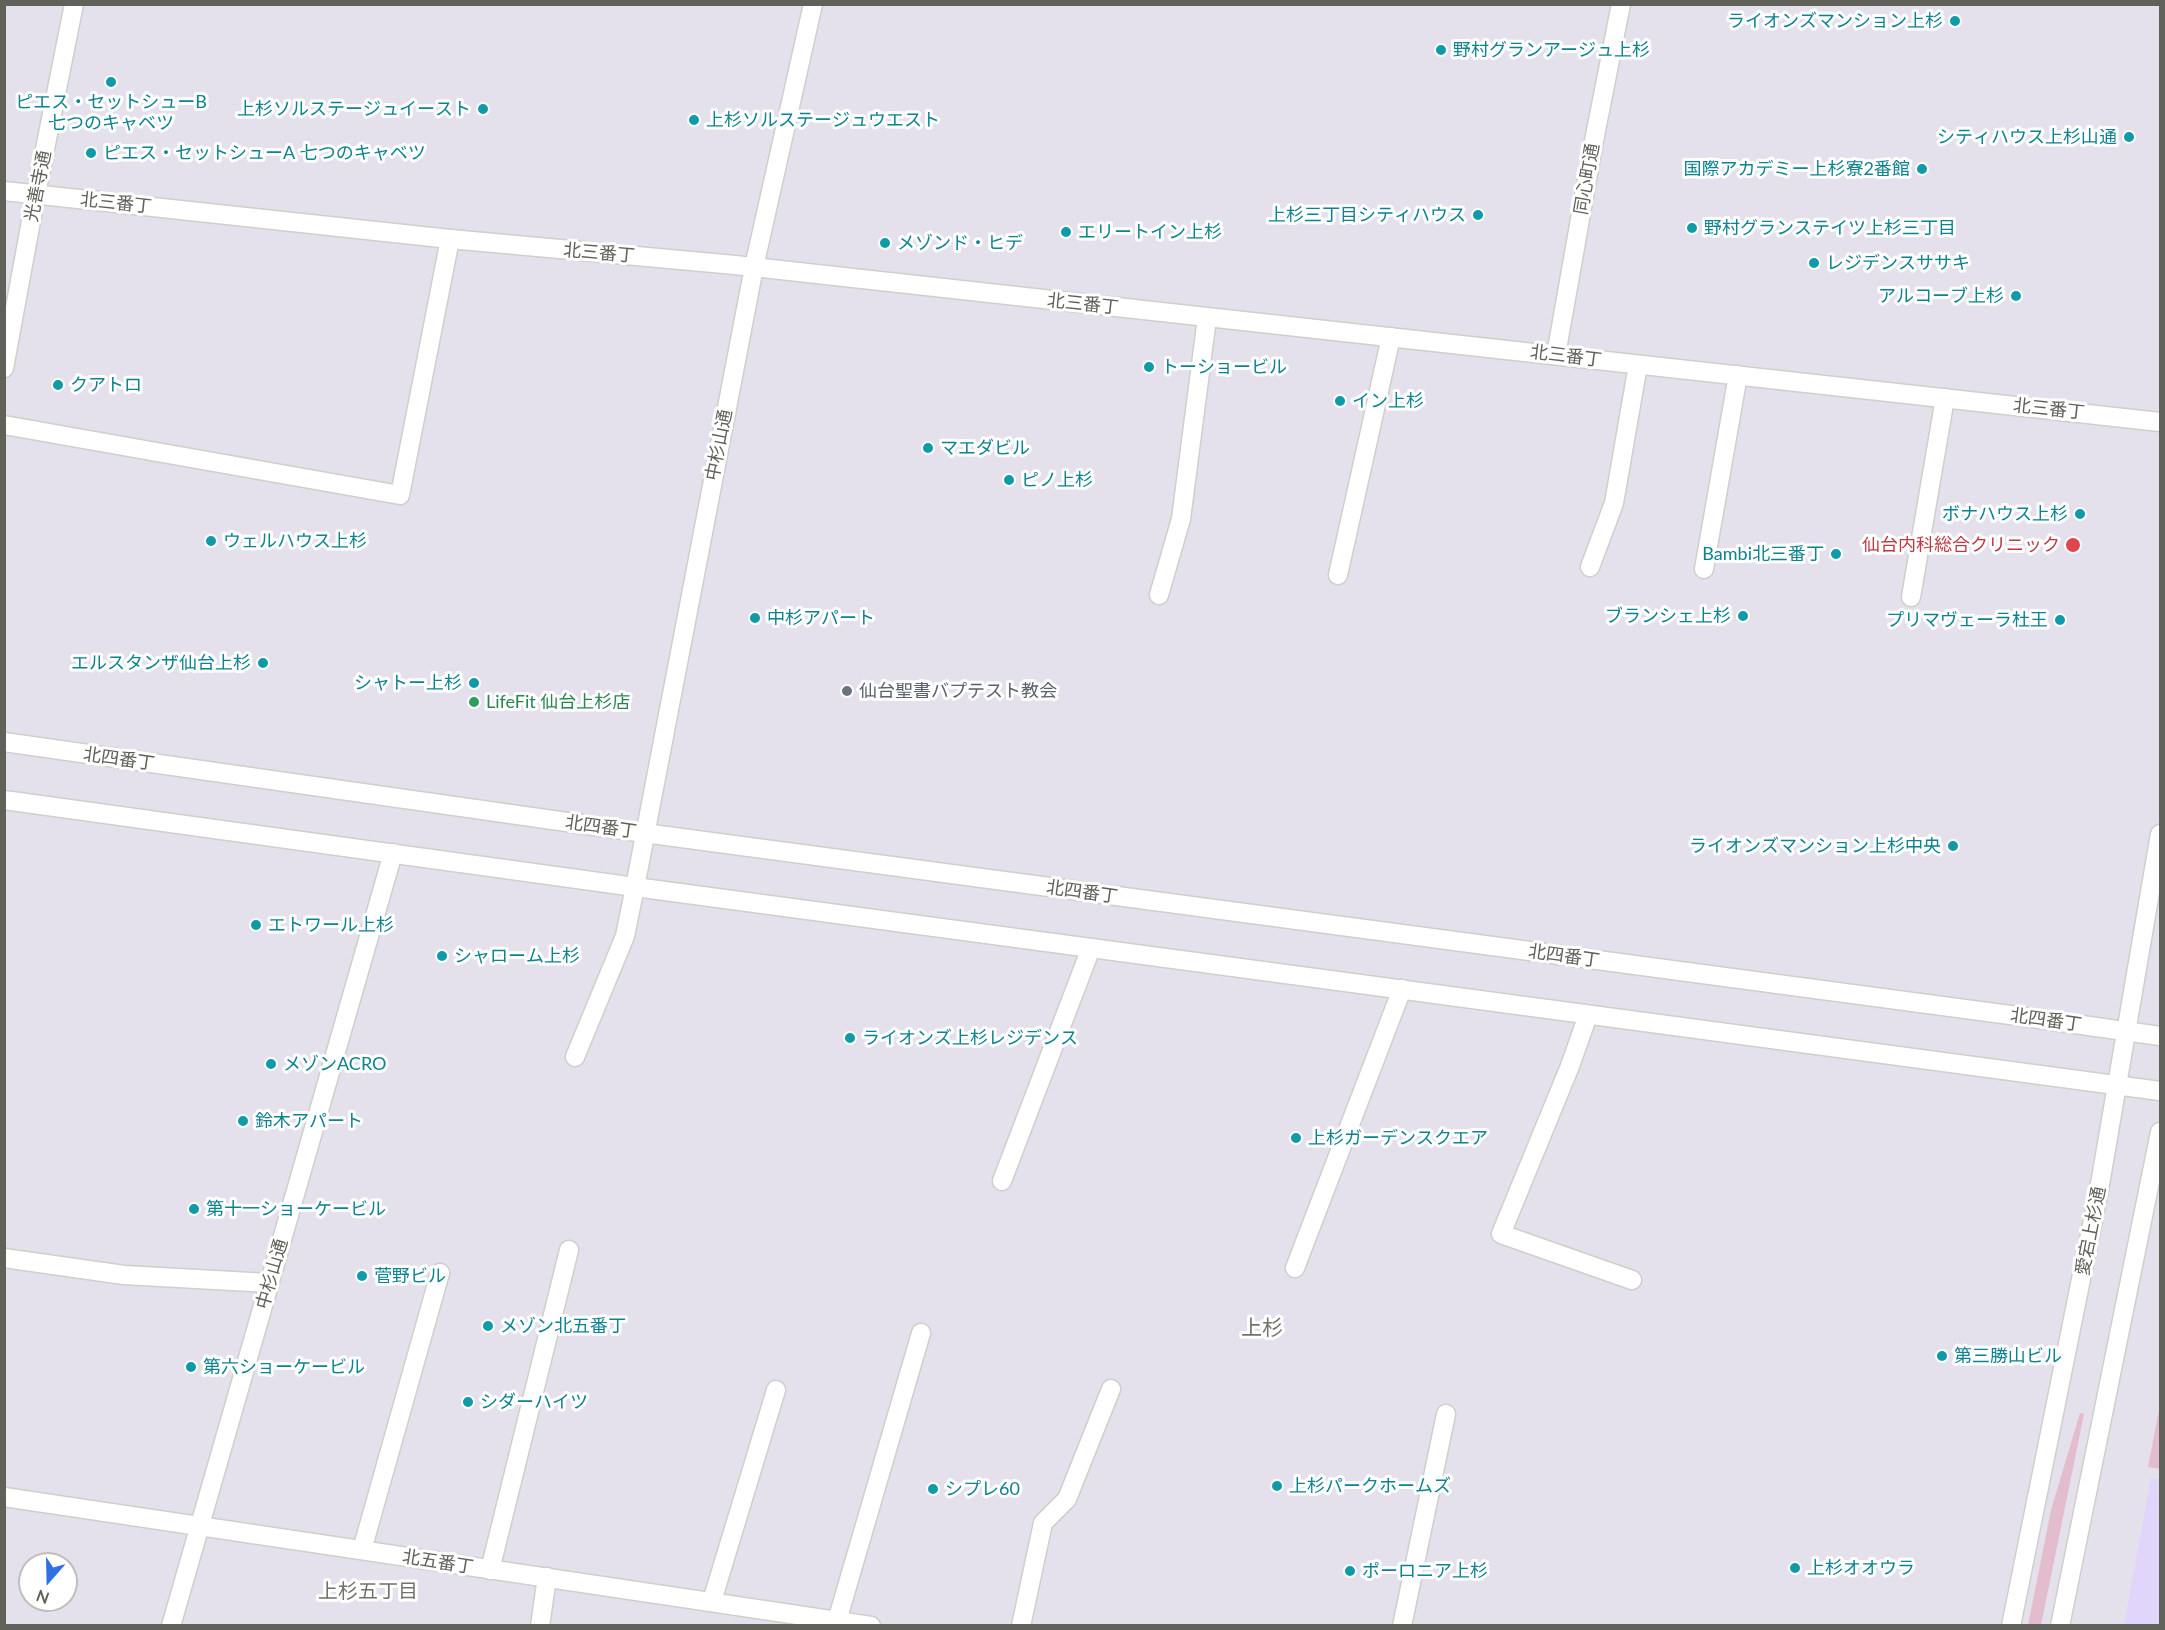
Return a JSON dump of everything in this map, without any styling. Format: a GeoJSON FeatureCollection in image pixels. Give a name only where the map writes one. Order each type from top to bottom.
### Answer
{"type":"FeatureCollection","features":[{"type":"Feature","properties":{"kind":"street","name":"光善寺通"},"geometry":{"type":"LineString","coordinates":[[4,368],[74,4]]}},
{"type":"Feature","properties":{"kind":"street","name":"中杉山通"},"geometry":{"type":"LineString","coordinates":[[575,1057],[625,936],[754,267],[813,4]]}},
{"type":"Feature","properties":{"kind":"street","name":"同心町通"},"geometry":{"type":"LineString","coordinates":[[1556,355],[1621,4]]}},
{"type":"Feature","properties":{"kind":"street","name":"北三番丁"},"geometry":{"type":"LineString","coordinates":[[4,191],[450,239],[754,267],[2160,422]]}},
{"type":"Feature","properties":{"kind":"street"},"geometry":{"type":"LineString","coordinates":[[4,425],[400,495],[450,239]]}},
{"type":"Feature","properties":{"kind":"street"},"geometry":{"type":"LineString","coordinates":[[1159,595],[1181,519],[1207,318]]}},
{"type":"Feature","properties":{"kind":"street"},"geometry":{"type":"LineString","coordinates":[[1338,575],[1390,337]]}},
{"type":"Feature","properties":{"kind":"street"},"geometry":{"type":"LineString","coordinates":[[1590,567],[1614,503],[1638,364]]}},
{"type":"Feature","properties":{"kind":"street"},"geometry":{"type":"LineString","coordinates":[[1704,569],[1738,375]]}},
{"type":"Feature","properties":{"kind":"street"},"geometry":{"type":"LineString","coordinates":[[1911,597],[1945,398]]}},
{"type":"Feature","properties":{"kind":"street","name":"北四番丁"},"geometry":{"type":"LineString","coordinates":[[4,742],[644,833],[2160,1036]]}},
{"type":"Feature","properties":{"kind":"street"},"geometry":{"type":"LineString","coordinates":[[4,800],[635,887],[2160,1091]]}},
{"type":"Feature","properties":{"kind":"street","name":"愛宕上杉通"},"geometry":{"type":"LineString","coordinates":[[2011,1626],[2099,1190],[2160,834]]}},
{"type":"Feature","properties":{"kind":"street","name":"中杉山通"},"geometry":{"type":"LineString","coordinates":[[171,1626],[393,853]]}},
{"type":"Feature","properties":{"kind":"street"},"geometry":{"type":"LineString","coordinates":[[1002,1181],[1090,948]]}},
{"type":"Feature","properties":{"kind":"street"},"geometry":{"type":"LineString","coordinates":[[1294,1268],[1402,989]]}},
{"type":"Feature","properties":{"kind":"street"},"geometry":{"type":"LineString","coordinates":[[1588,1014],[1570,1066],[1501,1234],[1632,1280]]}},
{"type":"Feature","properties":{"kind":"street"},"geometry":{"type":"LineString","coordinates":[[2060,1626],[2160,1132]]}},
{"type":"Feature","properties":{"kind":"street"},"geometry":{"type":"LineString","coordinates":[[490,1570],[569,1250]]}},
{"type":"Feature","properties":{"kind":"street"},"geometry":{"type":"LineString","coordinates":[[4,1258],[124,1275],[269,1283]]}},
{"type":"Feature","properties":{"kind":"street"},"geometry":{"type":"LineString","coordinates":[[362,1550],[440,1273]]}},
{"type":"Feature","properties":{"kind":"street"},"geometry":{"type":"LineString","coordinates":[[837,1621],[921,1333]]}},
{"type":"Feature","properties":{"kind":"street"},"geometry":{"type":"LineString","coordinates":[[1021,1626],[1043,1523],[1067,1499],[1111,1389]]}},
{"type":"Feature","properties":{"kind":"street"},"geometry":{"type":"LineString","coordinates":[[712,1601],[776,1390]]}},
{"type":"Feature","properties":{"kind":"street"},"geometry":{"type":"LineString","coordinates":[[1402,1626],[1446,1414]]}},
{"type":"Feature","properties":{"kind":"street","name":"北五番丁"},"geometry":{"type":"LineString","coordinates":[[4,1497],[862,1625]]}},
{"type":"Feature","properties":{"kind":"street"},"geometry":{"type":"LineString","coordinates":[[540,1626],[547,1577]]}},
{"type":"Feature","properties":{"kind":"shaded area"},"geometry":{"type":"Polygon","coordinates":[[[2160,1405],[2160,1469],[2148,1467],[2160,1405]]]}},
{"type":"Feature","properties":{"kind":"shaded area"},"geometry":{"type":"Polygon","coordinates":[[[2080,1413],[2084,1414],[2041,1625],[2028,1625],[2051,1510],[2080,1413]]]}},
{"type":"Feature","properties":{"kind":"shaded area"},"geometry":{"type":"Polygon","coordinates":[[[2151,1478],[2160,1480],[2160,1625],[2124,1625],[2151,1478]]]}},
{"type":"Feature","properties":{"kind":"place","name":"ライオンズマンション上杉"},"geometry":{"type":"Point","coordinates":[1955,21]}},
{"type":"Feature","properties":{"kind":"place","name":"野村グランアージュ上杉"},"geometry":{"type":"Point","coordinates":[1441,50]}},
{"type":"Feature","properties":{"kind":"place","name":"ピエス・セットシューB 七つのキャベツ"},"geometry":{"type":"Point","coordinates":[111,82]}},
{"type":"Feature","properties":{"kind":"place","name":"上杉ソルステージュイースト"},"geometry":{"type":"Point","coordinates":[483,109]}},
{"type":"Feature","properties":{"kind":"place","name":"上杉ソルステージュウエスト"},"geometry":{"type":"Point","coordinates":[694,120]}},
{"type":"Feature","properties":{"kind":"place","name":"シティハウス上杉山通"},"geometry":{"type":"Point","coordinates":[2129,137]}},
{"type":"Feature","properties":{"kind":"place","name":"ピエス・セットシューA 七つのキャベツ"},"geometry":{"type":"Point","coordinates":[91,153]}},
{"type":"Feature","properties":{"kind":"place","name":"国際アカデミー上杉寮2番館"},"geometry":{"type":"Point","coordinates":[1922,169]}},
{"type":"Feature","properties":{"kind":"place","name":"上杉三丁目シティハウス"},"geometry":{"type":"Point","coordinates":[1478,215]}},
{"type":"Feature","properties":{"kind":"place","name":"野村グランステイツ上杉三丁目"},"geometry":{"type":"Point","coordinates":[1692,228]}},
{"type":"Feature","properties":{"kind":"place","name":"エリートイン上杉"},"geometry":{"type":"Point","coordinates":[1066,232]}},
{"type":"Feature","properties":{"kind":"place","name":"メゾンド・ヒデ"},"geometry":{"type":"Point","coordinates":[885,243]}},
{"type":"Feature","properties":{"kind":"place","name":"レジデンスササキ"},"geometry":{"type":"Point","coordinates":[1814,263]}},
{"type":"Feature","properties":{"kind":"place","name":"アルコーブ上杉"},"geometry":{"type":"Point","coordinates":[2016,296]}},
{"type":"Feature","properties":{"kind":"place","name":"トーショービル"},"geometry":{"type":"Point","coordinates":[1149,367]}},
{"type":"Feature","properties":{"kind":"place","name":"クアトロ"},"geometry":{"type":"Point","coordinates":[58,385]}},
{"type":"Feature","properties":{"kind":"place","name":"イン上杉"},"geometry":{"type":"Point","coordinates":[1340,401]}},
{"type":"Feature","properties":{"kind":"place","name":"マエダビル"},"geometry":{"type":"Point","coordinates":[928,448]}},
{"type":"Feature","properties":{"kind":"place","name":"ピノ上杉"},"geometry":{"type":"Point","coordinates":[1009,480]}},
{"type":"Feature","properties":{"kind":"place","name":"ボナハウス上杉"},"geometry":{"type":"Point","coordinates":[2080,514]}},
{"type":"Feature","properties":{"kind":"place","name":"ウェルハウス上杉"},"geometry":{"type":"Point","coordinates":[211,541]}},
{"type":"Feature","properties":{"kind":"place","name":"仙台内科総合クリニック"},"geometry":{"type":"Point","coordinates":[2073,545]}},
{"type":"Feature","properties":{"kind":"place","name":"Bambi北三番丁"},"geometry":{"type":"Point","coordinates":[1836,554]}},
{"type":"Feature","properties":{"kind":"place","name":"ブランシェ上杉"},"geometry":{"type":"Point","coordinates":[1743,616]}},
{"type":"Feature","properties":{"kind":"place","name":"中杉アパート"},"geometry":{"type":"Point","coordinates":[755,618]}},
{"type":"Feature","properties":{"kind":"place","name":"プリマヴェーラ杜王"},"geometry":{"type":"Point","coordinates":[2060,620]}},
{"type":"Feature","properties":{"kind":"place","name":"エルスタンザ仙台上杉"},"geometry":{"type":"Point","coordinates":[263,663]}},
{"type":"Feature","properties":{"kind":"place","name":"シャトー上杉"},"geometry":{"type":"Point","coordinates":[474,683]}},
{"type":"Feature","properties":{"kind":"place","name":"仙台聖書バプテスト教会"},"geometry":{"type":"Point","coordinates":[847,691]}},
{"type":"Feature","properties":{"kind":"place","name":"LifeFit 仙台上杉店"},"geometry":{"type":"Point","coordinates":[474,702]}},
{"type":"Feature","properties":{"kind":"place","name":"ライオンズマンション上杉中央"},"geometry":{"type":"Point","coordinates":[1953,846]}},
{"type":"Feature","properties":{"kind":"place","name":"エトワール上杉"},"geometry":{"type":"Point","coordinates":[256,925]}},
{"type":"Feature","properties":{"kind":"place","name":"シャローム上杉"},"geometry":{"type":"Point","coordinates":[442,956]}},
{"type":"Feature","properties":{"kind":"place","name":"ライオンズ上杉レジデンス"},"geometry":{"type":"Point","coordinates":[850,1038]}},
{"type":"Feature","properties":{"kind":"place","name":"メゾンACRO"},"geometry":{"type":"Point","coordinates":[271,1064]}},
{"type":"Feature","properties":{"kind":"place","name":"鈴木アパート"},"geometry":{"type":"Point","coordinates":[243,1121]}},
{"type":"Feature","properties":{"kind":"place","name":"上杉ガーデンスクエア"},"geometry":{"type":"Point","coordinates":[1296,1138]}},
{"type":"Feature","properties":{"kind":"place","name":"第十一ショーケービル"},"geometry":{"type":"Point","coordinates":[194,1209]}},
{"type":"Feature","properties":{"kind":"place","name":"菅野ビル"},"geometry":{"type":"Point","coordinates":[362,1276]}},
{"type":"Feature","properties":{"kind":"place","name":"メゾン北五番丁"},"geometry":{"type":"Point","coordinates":[488,1326]}},
{"type":"Feature","properties":{"kind":"place","name":"第三勝山ビル"},"geometry":{"type":"Point","coordinates":[1942,1356]}},
{"type":"Feature","properties":{"kind":"place","name":"第六ショーケービル"},"geometry":{"type":"Point","coordinates":[191,1367]}},
{"type":"Feature","properties":{"kind":"place","name":"シダーハイツ"},"geometry":{"type":"Point","coordinates":[468,1402]}},
{"type":"Feature","properties":{"kind":"place","name":"上杉パークホームズ"},"geometry":{"type":"Point","coordinates":[1277,1486]}},
{"type":"Feature","properties":{"kind":"place","name":"シプレ60"},"geometry":{"type":"Point","coordinates":[933,1489]}},
{"type":"Feature","properties":{"kind":"place","name":"上杉オオウラ"},"geometry":{"type":"Point","coordinates":[1795,1568]}},
{"type":"Feature","properties":{"kind":"place","name":"ポーロニア上杉"},"geometry":{"type":"Point","coordinates":[1350,1571]}},
{"type":"Feature","properties":{"kind":"district","name":"上杉"},"geometry":{"type":"Point","coordinates":[1262,1328]}},
{"type":"Feature","properties":{"kind":"district","name":"上杉五丁目"},"geometry":{"type":"Point","coordinates":[368,1592]}}]}
